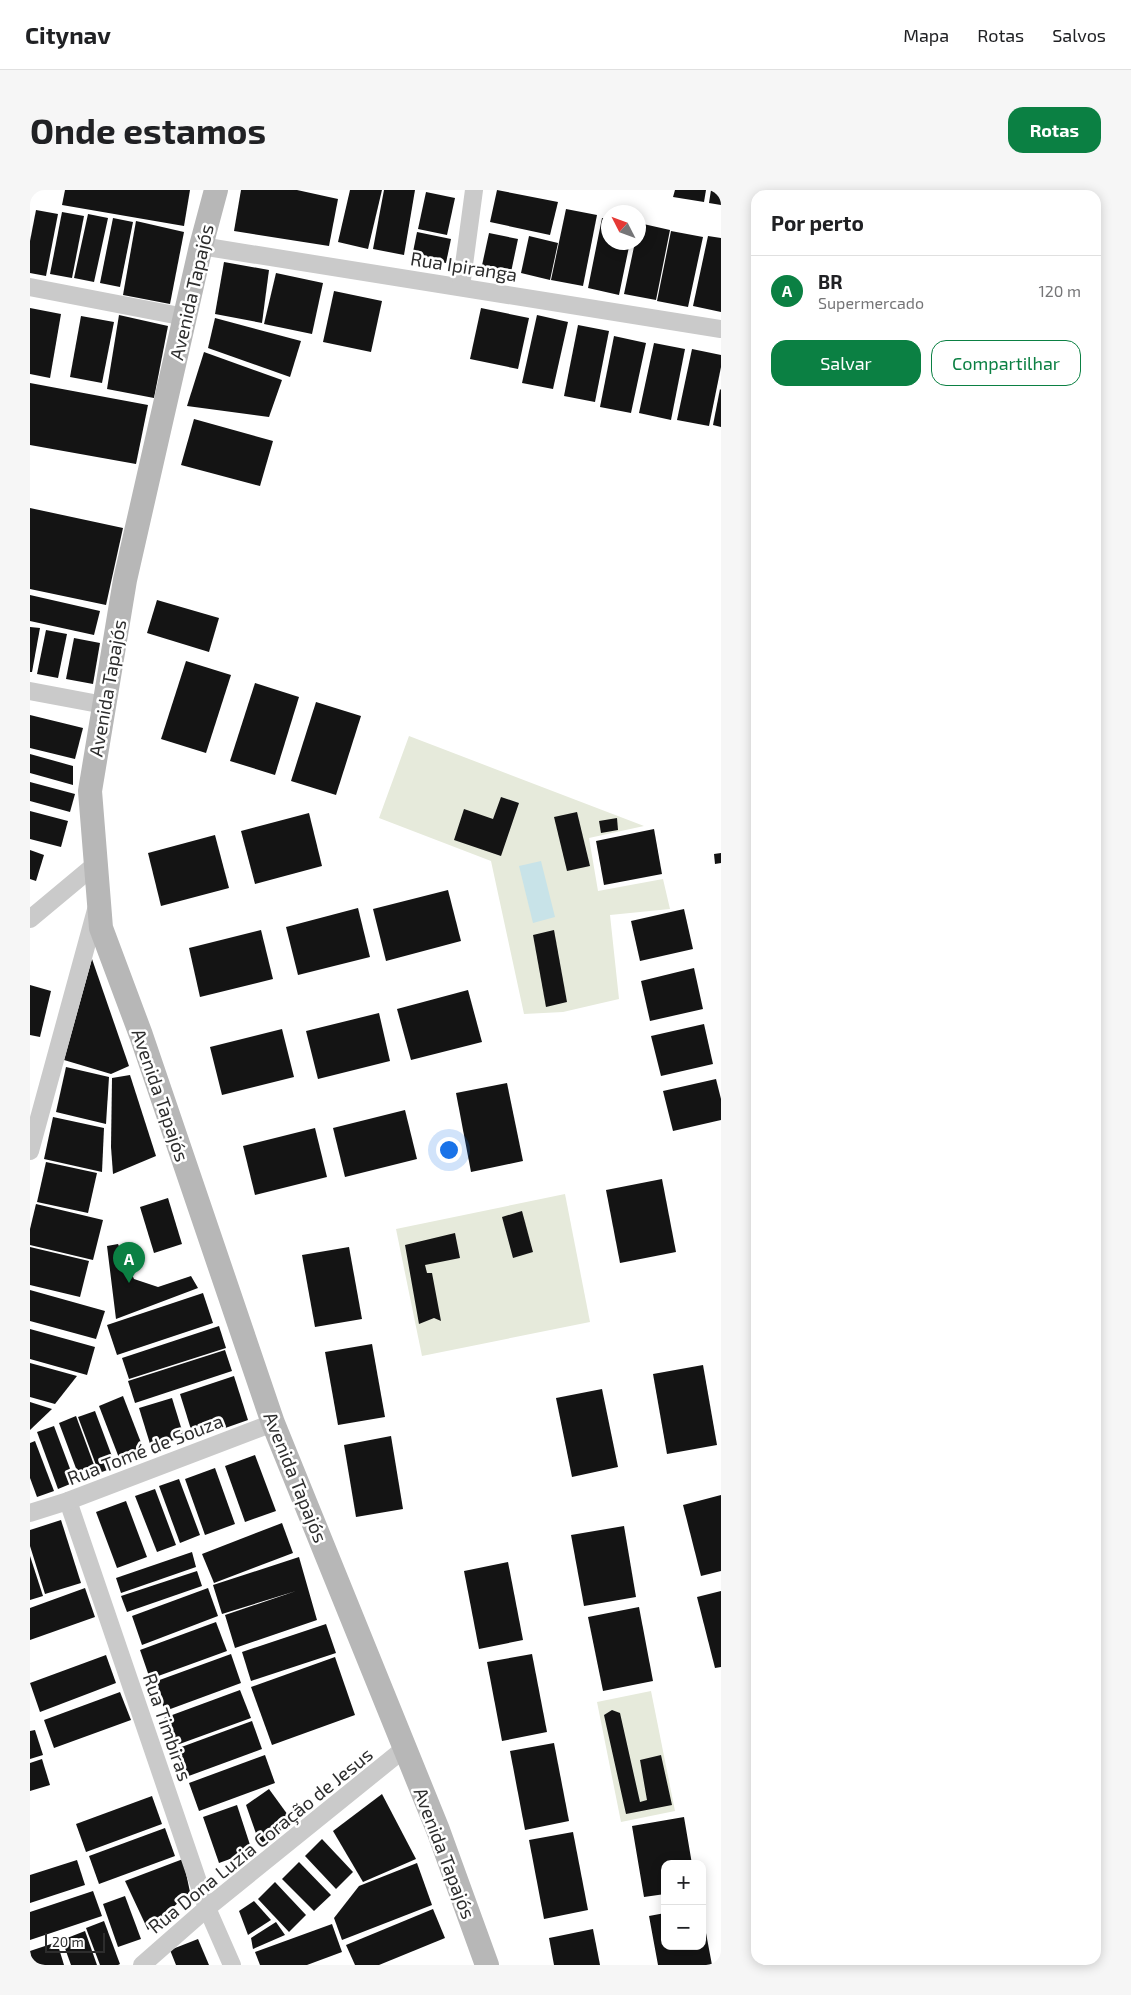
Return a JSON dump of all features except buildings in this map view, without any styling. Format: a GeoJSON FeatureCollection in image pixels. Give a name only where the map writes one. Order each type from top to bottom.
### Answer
{"type":"FeatureCollection","features":[{"type":"Feature","properties":{"kind":"main road","name":"Avenida Tapajós"},"geometry":{"type":"LineString","coordinates":[[216,190],[201,246],[125,580],[90,791],[101,928],[141,1035],[273,1423],[438,1830],[488,1965]]}},
{"type":"Feature","properties":{"kind":"street"},"geometry":{"type":"LineString","coordinates":[[461,287],[474,190]]}},
{"type":"Feature","properties":{"kind":"street","name":"Rua Ipiranga"},"geometry":{"type":"LineString","coordinates":[[201,246],[721,329]]}},
{"type":"Feature","properties":{"kind":"street"},"geometry":{"type":"LineString","coordinates":[[30,287],[185,317]]}},
{"type":"Feature","properties":{"kind":"street"},"geometry":{"type":"LineString","coordinates":[[30,691],[104,705]]}},
{"type":"Feature","properties":{"kind":"street"},"geometry":{"type":"LineString","coordinates":[[30,919],[96,864]]}},
{"type":"Feature","properties":{"kind":"street"},"geometry":{"type":"LineString","coordinates":[[30,1151],[99,900]]}},
{"type":"Feature","properties":{"kind":"street","name":"Rua Tomé de Souza"},"geometry":{"type":"LineString","coordinates":[[30,1512],[68,1501],[273,1423]]}},
{"type":"Feature","properties":{"kind":"street","name":"Rua Timbiras"},"geometry":{"type":"LineString","coordinates":[[68,1501],[207,1908],[232,1965]]}},
{"type":"Feature","properties":{"kind":"street","name":"Rua Dona Luzia Coração de Jesus"},"geometry":{"type":"LineString","coordinates":[[142,1965],[207,1908],[405,1748]]}},
{"type":"Feature","properties":{"kind":"shaded area"},"geometry":{"type":"Polygon","coordinates":[[[409,736],[644,826],[589,838],[598,891],[663,879],[670,909],[610,915],[619,999],[563,1012],[524,1014],[491,861],[379,818],[409,736]]]}},
{"type":"Feature","properties":{"kind":"shaded area"},"geometry":{"type":"Polygon","coordinates":[[[565,1194],[590,1322],[422,1356],[396,1229],[565,1194]]]}},
{"type":"Feature","properties":{"kind":"shaded area"},"geometry":{"type":"Polygon","coordinates":[[[651,1691],[675,1811],[621,1822],[597,1702],[651,1691]]]}},
{"type":"Feature","properties":{"kind":"water"},"geometry":{"type":"Polygon","coordinates":[[[541,861],[555,917],[533,923],[519,866],[541,861]]]}},
{"type":"Feature","properties":{"kind":"place","name":"BR"},"geometry":{"type":"Point","coordinates":[129,1283]}}]}
